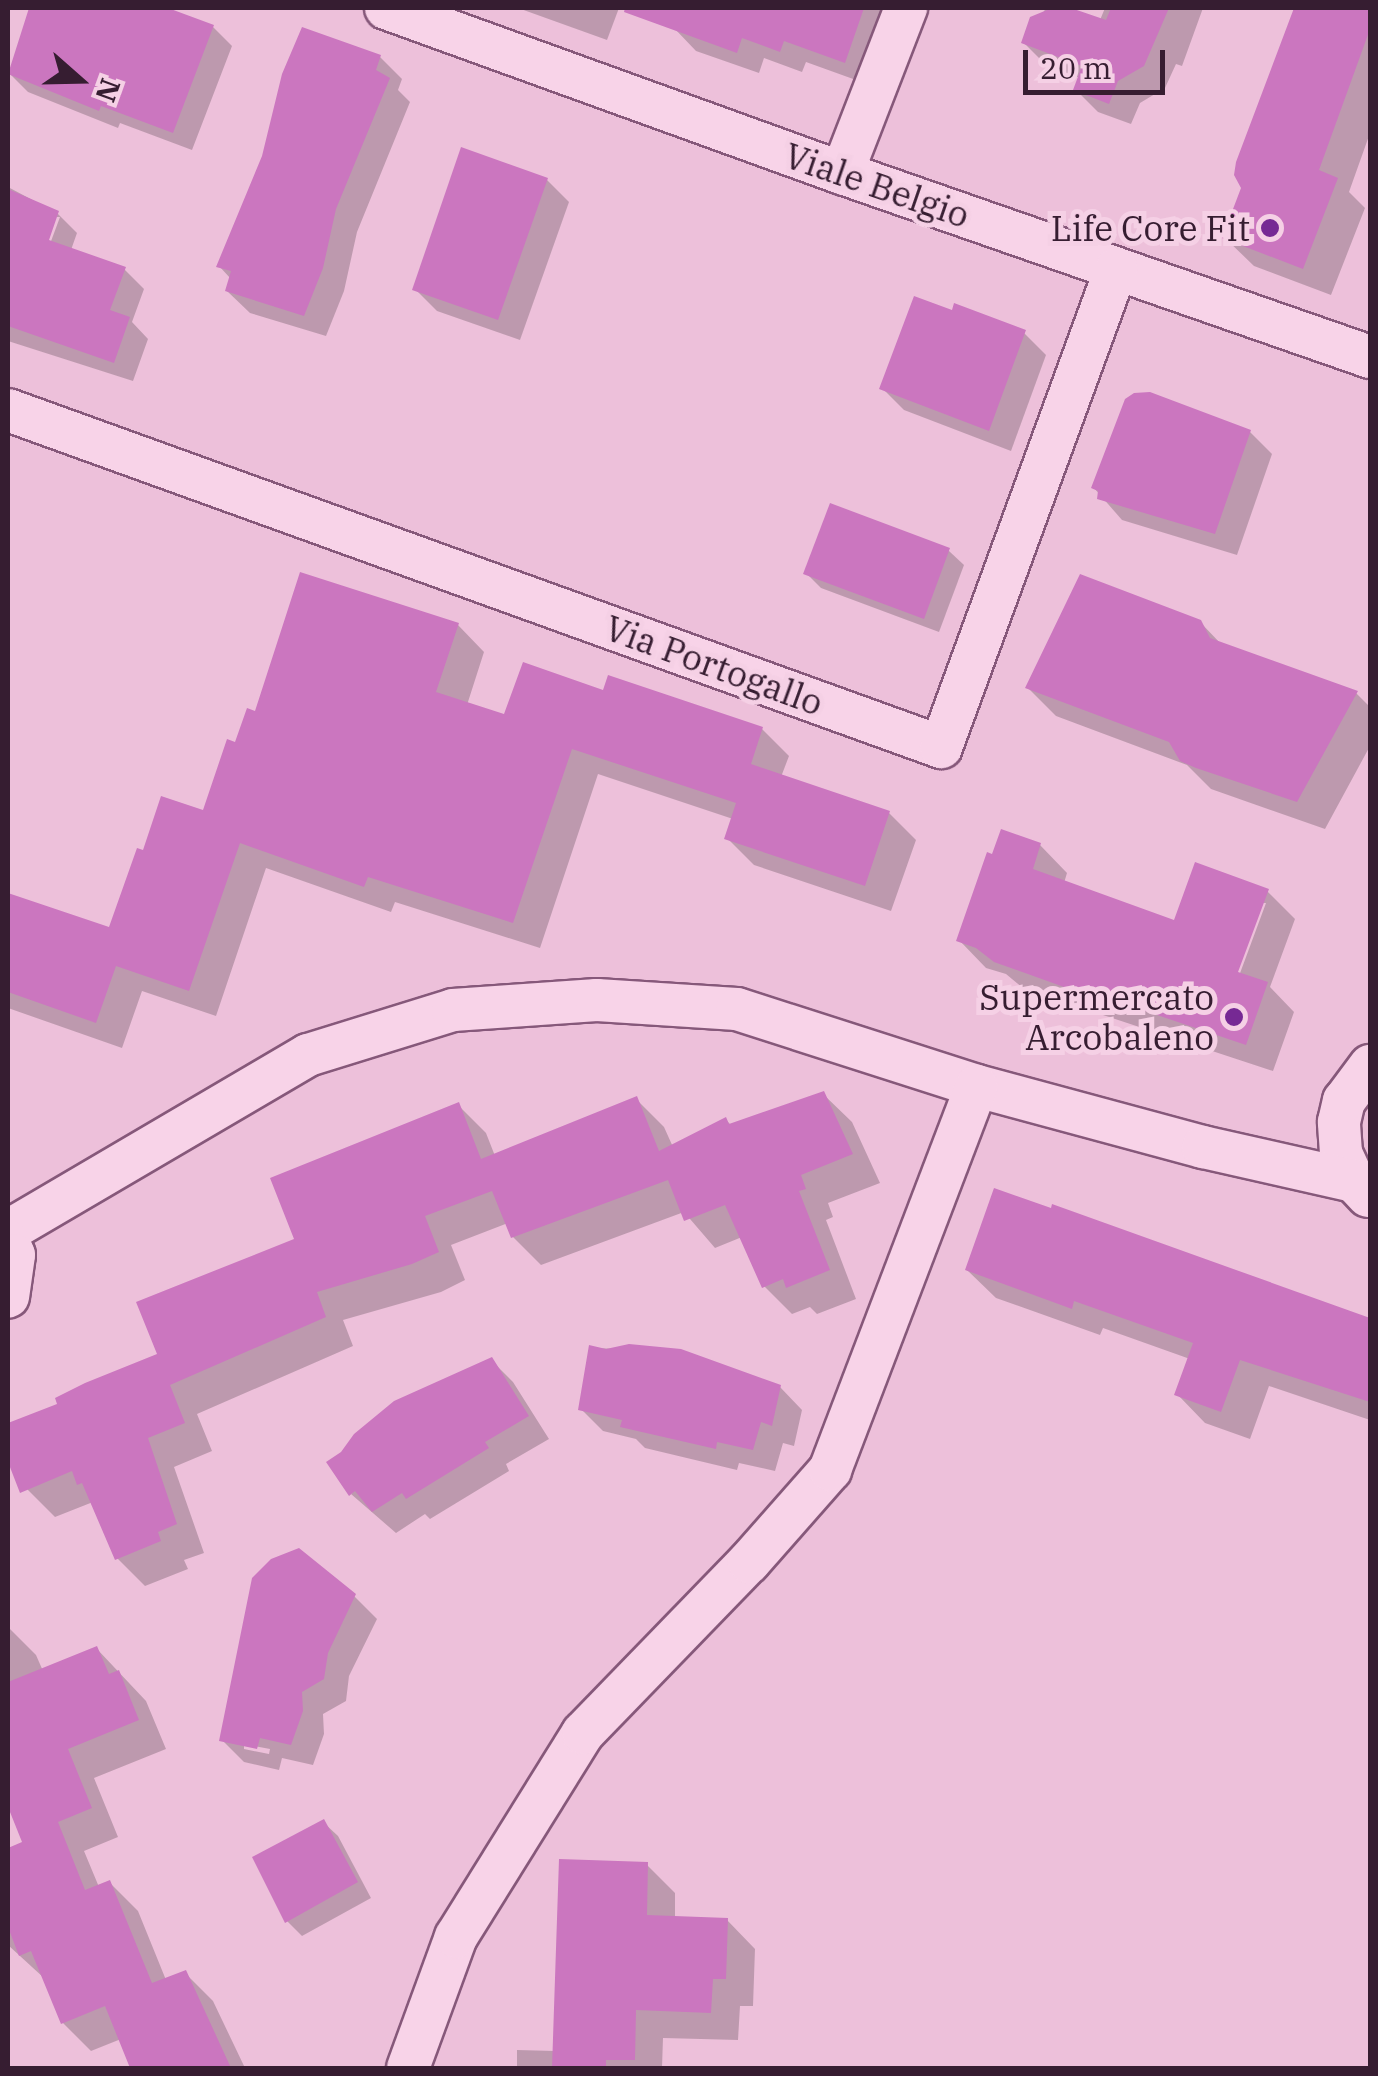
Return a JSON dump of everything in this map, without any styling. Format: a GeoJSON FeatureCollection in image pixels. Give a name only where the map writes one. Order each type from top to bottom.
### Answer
{"type":"FeatureCollection","features":[{"type":"Feature","properties":{"kind":"street","name":"Viale Belgio"},"geometry":{"type":"LineString","coordinates":[[386,8],[842,174],[1370,357]]}},
{"type":"Feature","properties":{"kind":"street"},"geometry":{"type":"LineString","coordinates":[[842,174],[906,8]]}},
{"type":"Feature","properties":{"kind":"street","name":"Via Portogallo"},"geometry":{"type":"LineString","coordinates":[[8,410],[941,746],[1116,269]]}},
{"type":"Feature","properties":{"kind":"street"},"geometry":{"type":"LineString","coordinates":[[8,1231],[308,1055],[453,1010],[597,1000],[737,1009],[976,1086],[1362,1190]]}},
{"type":"Feature","properties":{"kind":"street"},"geometry":{"type":"LineString","coordinates":[[1362,1190],[1341,1153],[1339,1122],[1344,1102],[1370,1066]]}},
{"type":"Feature","properties":{"kind":"street"},"geometry":{"type":"LineString","coordinates":[[408,2068],[456,1936],[584,1734],[749,1562],[830,1470],[976,1086]]}},
{"type":"Feature","properties":{"kind":"street"},"geometry":{"type":"LineString","coordinates":[[8,1241],[14,1254],[8,1297]]}},
{"type":"Feature","properties":{"kind":"building"},"geometry":{"type":"Polygon","coordinates":[[[29,8],[168,8],[214,25],[173,133],[101,106],[99,111],[8,74],[29,8]]]}},
{"type":"Feature","properties":{"kind":"building"},"geometry":{"type":"Polygon","coordinates":[[[625,8],[864,8],[845,63],[784,41],[780,52],[742,38],[737,53],[624,12],[625,8]]]}},
{"type":"Feature","properties":{"kind":"building"},"geometry":{"type":"Polygon","coordinates":[[[1052,8],[1071,8],[1106,20],[1111,8],[1169,8],[1144,66],[1118,81],[1109,104],[1073,90],[1082,66],[1021,43],[1030,17],[1052,8]]]}},
{"type":"Feature","properties":{"kind":"building"},"geometry":{"type":"Polygon","coordinates":[[[1294,8],[1370,8],[1370,29],[1319,170],[1338,178],[1303,269],[1222,238],[1241,188],[1234,175],[1236,162],[1294,8]]]}},
{"type":"Feature","properties":{"kind":"building"},"geometry":{"type":"Polygon","coordinates":[[[302,27],[381,55],[376,70],[390,78],[336,209],[323,268],[304,316],[225,291],[231,271],[216,267],[262,156],[282,74],[302,27]]]}},
{"type":"Feature","properties":{"kind":"building"},"geometry":{"type":"Polygon","coordinates":[[[461,147],[548,178],[498,320],[412,290],[461,147]]]}},
{"type":"Feature","properties":{"kind":"building"},"geometry":{"type":"Polygon","coordinates":[[[8,189],[59,211],[49,240],[126,267],[110,310],[130,317],[114,363],[8,326],[8,189]]]}},
{"type":"Feature","properties":{"kind":"building"},"geometry":{"type":"Polygon","coordinates":[[[914,296],[952,310],[954,303],[1026,330],[989,431],[879,389],[914,296]]]}},
{"type":"Feature","properties":{"kind":"building"},"geometry":{"type":"Polygon","coordinates":[[[1150,392],[1251,430],[1215,534],[1097,499],[1098,491],[1091,488],[1125,399],[1134,393],[1150,392]]]}},
{"type":"Feature","properties":{"kind":"building"},"geometry":{"type":"Polygon","coordinates":[[[830,503],[950,548],[924,619],[803,574],[830,503]]]}},
{"type":"Feature","properties":{"kind":"building"},"geometry":{"type":"Polygon","coordinates":[[[300,572],[459,623],[436,692],[504,714],[523,662],[603,690],[608,675],[763,727],[751,764],[890,811],[865,886],[724,839],[736,803],[572,749],[513,923],[368,877],[364,887],[240,843],[189,991],[116,966],[96,1023],[8,992],[8,893],[109,927],[137,848],[143,850],[161,796],[203,810],[227,739],[235,742],[247,708],[255,711],[300,572]]]}},
{"type":"Feature","properties":{"kind":"building"},"geometry":{"type":"Polygon","coordinates":[[[1080,574],[1201,620],[1210,638],[1358,691],[1297,802],[1196,768],[1180,761],[1169,742],[1025,688],[1080,574]]]}},
{"type":"Feature","properties":{"kind":"building"},"geometry":{"type":"Polygon","coordinates":[[[1001,829],[1041,843],[1033,869],[1174,920],[1195,862],[1269,889],[1238,972],[1268,982],[1246,1045],[994,962],[976,948],[956,941],[987,852],[992,854],[1001,829]]]}},
{"type":"Feature","properties":{"kind":"building"},"geometry":{"type":"Polygon","coordinates":[[[824,1091],[853,1154],[801,1175],[806,1189],[799,1191],[830,1270],[786,1288],[783,1279],[762,1288],[725,1205],[684,1221],[668,1180],[511,1238],[492,1191],[425,1216],[439,1252],[317,1292],[326,1317],[170,1385],[185,1423],[148,1438],[177,1524],[158,1532],[161,1541],[115,1560],[82,1483],[77,1485],[72,1471],[20,1493],[8,1462],[8,1423],[57,1404],[55,1398],[85,1383],[157,1354],[136,1302],[294,1239],[270,1178],[459,1102],[481,1159],[637,1096],[659,1151],[726,1117],[729,1124],[824,1091]]]}},
{"type":"Feature","properties":{"kind":"building"},"geometry":{"type":"Polygon","coordinates":[[[994,1188],[1051,1208],[1052,1204],[1370,1318],[1370,1402],[1240,1360],[1221,1412],[1174,1395],[1193,1343],[1074,1301],[1072,1309],[965,1270],[994,1188]]]}},
{"type":"Feature","properties":{"kind":"building"},"geometry":{"type":"Polygon","coordinates":[[[629,1344],[681,1349],[781,1385],[772,1426],[761,1422],[753,1450],[717,1442],[716,1449],[620,1427],[622,1420],[578,1410],[589,1345],[606,1349],[629,1344]]]}},
{"type":"Feature","properties":{"kind":"building"},"geometry":{"type":"Polygon","coordinates":[[[492,1357],[529,1416],[485,1442],[489,1448],[406,1499],[402,1493],[372,1512],[355,1491],[349,1496],[326,1462],[341,1452],[354,1434],[394,1401],[492,1357]]]}},
{"type":"Feature","properties":{"kind":"building"},"geometry":{"type":"Polygon","coordinates":[[[299,1548],[356,1594],[328,1653],[324,1679],[302,1692],[303,1711],[291,1745],[260,1738],[257,1749],[219,1741],[252,1578],[271,1559],[299,1548]]]}},
{"type":"Feature","properties":{"kind":"building"},"geometry":{"type":"Polygon","coordinates":[[[97,1646],[109,1674],[119,1670],[139,1720],[68,1749],[92,1808],[58,1822],[85,1890],[110,1880],[152,1983],[186,1970],[231,2068],[130,2068],[105,2006],[61,2024],[31,1951],[19,1956],[8,1927],[8,1848],[22,1842],[8,1807],[8,1682],[97,1646]]]}},
{"type":"Feature","properties":{"kind":"building"},"geometry":{"type":"Polygon","coordinates":[[[324,1819],[358,1882],[285,1923],[252,1857],[324,1819]]]}},
{"type":"Feature","properties":{"kind":"building"},"geometry":{"type":"Polygon","coordinates":[[[559,1859],[648,1862],[647,1915],[728,1918],[726,1979],[713,1979],[711,2013],[636,2010],[635,2060],[606,2060],[606,2068],[552,2068],[559,1859]]]}},
{"type":"Feature","properties":{"kind":"place","name":"Life Core Fit"},"geometry":{"type":"Point","coordinates":[1270,228]}},
{"type":"Feature","properties":{"kind":"place","name":"Supermercato Arcobaleno"},"geometry":{"type":"Point","coordinates":[1234,1017]}}]}
